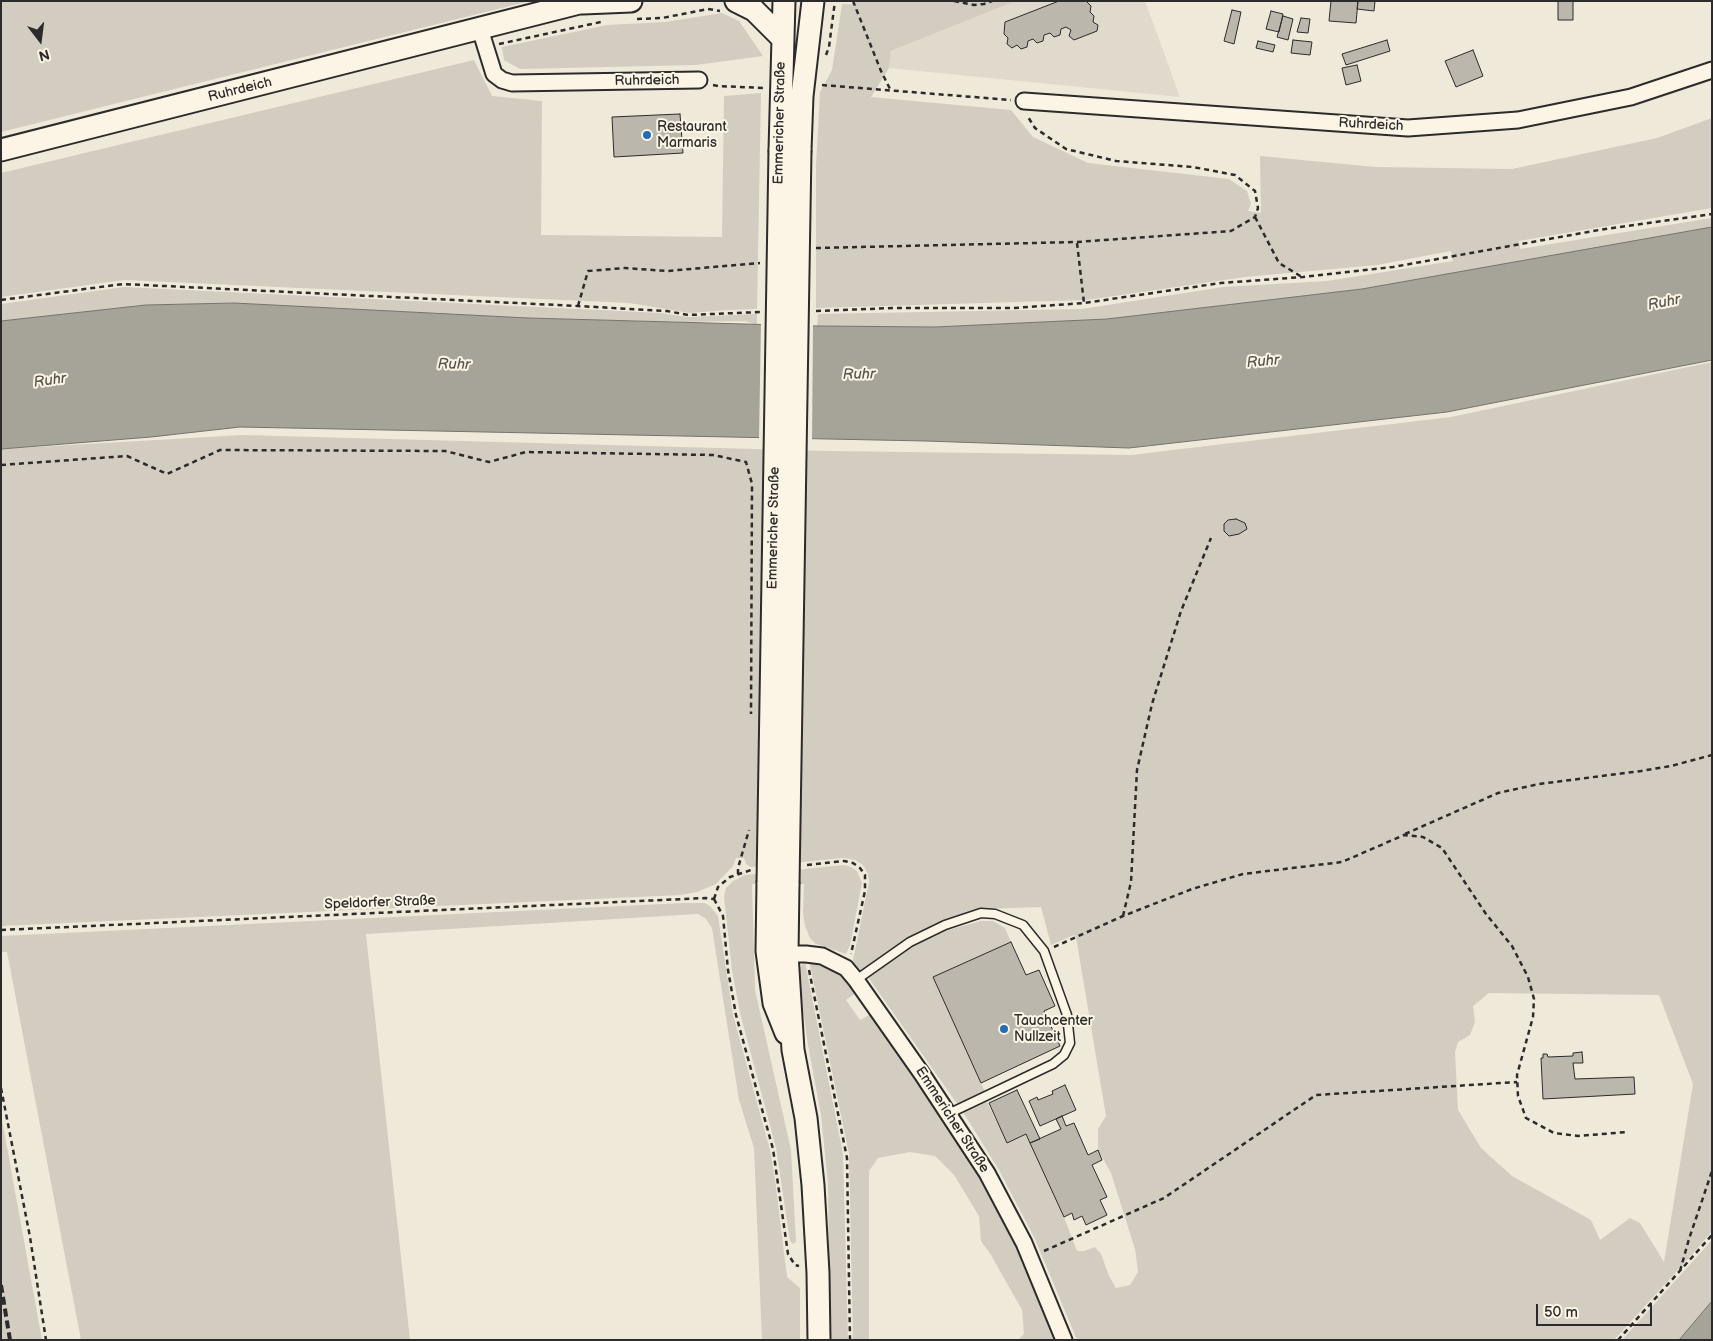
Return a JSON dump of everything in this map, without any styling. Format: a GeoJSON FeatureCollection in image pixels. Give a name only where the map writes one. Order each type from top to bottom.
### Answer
{"type":"FeatureCollection","features":[{"type":"Feature","properties":{"kind":"main road","name":"Emmericher Straße"},"geometry":{"type":"LineString","coordinates":[[784,1],[781,89],[790,150],[767,951],[774,1003],[793,1050],[806,1118],[813,1185],[818,1273],[819,1340]]}},
{"type":"Feature","properties":{"kind":"main road","name":"Emmericher Straße"},"geometry":{"type":"LineString","coordinates":[[790,150],[802,96],[813,1]]}},
{"type":"Feature","properties":{"kind":"main road","name":"Ruhrdeich"},"geometry":{"type":"LineString","coordinates":[[1,150],[482,38],[585,2],[632,10]]}},
{"type":"Feature","properties":{"kind":"main road"},"geometry":{"type":"LineString","coordinates":[[730,6],[754,10],[782,37]]}},
{"type":"Feature","properties":{"kind":"main road","name":"Emmericher Straße"},"geometry":{"type":"LineString","coordinates":[[770,879],[796,954],[793,1050]]}},
{"type":"Feature","properties":{"kind":"street","name":"Ruhrdeich"},"geometry":{"type":"LineString","coordinates":[[482,38],[494,74],[502,80],[512,83],[700,80]]}},
{"type":"Feature","properties":{"kind":"street","name":"Ruhrdeich"},"geometry":{"type":"LineString","coordinates":[[1024,101],[1408,128],[1518,120],[1631,97],[1712,70]]}},
{"type":"Feature","properties":{"kind":"street","name":"Emmericher Straße"},"geometry":{"type":"LineString","coordinates":[[796,954],[822,956],[846,968],[856,980],[987,1173],[1030,1257],[1064,1340]]}},
{"type":"Feature","properties":{"kind":"lane"},"geometry":{"type":"LineString","coordinates":[[856,980],[910,942],[945,924],[981,913],[995,914],[1023,925],[1044,951],[1067,1015],[1070,1042],[1064,1055],[1053,1064],[948,1114]]}},
{"type":"Feature","properties":{"kind":"path"},"geometry":{"type":"LineString","coordinates":[[853,1],[891,91]]}},
{"type":"Feature","properties":{"kind":"path"},"geometry":{"type":"LineString","coordinates":[[954,1],[974,5],[992,1]]}},
{"type":"Feature","properties":{"kind":"path"},"geometry":{"type":"LineString","coordinates":[[632,10],[662,18],[730,6]]}},
{"type":"Feature","properties":{"kind":"path"},"geometry":{"type":"LineString","coordinates":[[482,38],[605,21]]}},
{"type":"Feature","properties":{"kind":"path"},"geometry":{"type":"LineString","coordinates":[[700,80],[718,86],[781,89]]}},
{"type":"Feature","properties":{"kind":"path"},"geometry":{"type":"LineString","coordinates":[[808,250],[817,248],[1077,242],[1231,231],[1255,217],[1258,208],[1254,191],[1235,175],[1193,167],[1116,161],[1066,149],[1035,128],[1025,112],[1024,101],[815,85]]}},
{"type":"Feature","properties":{"kind":"path"},"geometry":{"type":"LineString","coordinates":[[812,311],[893,308],[1014,308],[1084,304],[1221,283],[1303,277],[1392,267],[1599,230],[1712,214]]}},
{"type":"Feature","properties":{"kind":"path"},"geometry":{"type":"LineString","coordinates":[[1255,217],[1279,263],[1303,277]]}},
{"type":"Feature","properties":{"kind":"path"},"geometry":{"type":"LineString","coordinates":[[1077,242],[1084,304]]}},
{"type":"Feature","properties":{"kind":"path"},"geometry":{"type":"LineString","coordinates":[[578,306],[588,271],[625,268],[667,271],[763,263]]}},
{"type":"Feature","properties":{"kind":"path"},"geometry":{"type":"LineString","coordinates":[[1,300],[123,284],[578,306],[667,311],[688,315],[765,312]]}},
{"type":"Feature","properties":{"kind":"path"},"geometry":{"type":"LineString","coordinates":[[1,466],[127,456],[167,474],[220,450],[445,451],[489,462],[526,452],[713,456],[746,462],[752,484],[751,719]]}},
{"type":"Feature","properties":{"kind":"path"},"geometry":{"type":"LineString","coordinates":[[1122,916],[1131,882],[1137,770],[1152,704],[1181,611],[1211,538]]}},
{"type":"Feature","properties":{"kind":"path"},"geometry":{"type":"LineString","coordinates":[[1044,951],[1122,916],[1192,889],[1243,874],[1342,862],[1498,794],[1539,784],[1641,771],[1712,755]]}},
{"type":"Feature","properties":{"kind":"path"},"geometry":{"type":"LineString","coordinates":[[738,874],[750,827]]}},
{"type":"Feature","properties":{"kind":"path"},"geometry":{"type":"LineString","coordinates":[[1404,835],[1423,837],[1442,848],[1486,914],[1512,946],[1528,978],[1534,999],[1534,1017],[1517,1075],[1518,1096],[1526,1118],[1554,1133],[1578,1136],[1627,1132]]}},
{"type":"Feature","properties":{"kind":"path"},"geometry":{"type":"LineString","coordinates":[[807,865],[844,861],[853,863],[865,875],[866,883],[854,945],[846,968]]}},
{"type":"Feature","properties":{"kind":"path"},"geometry":{"type":"LineString","coordinates":[[770,879],[746,871],[730,877],[718,887],[714,900],[722,916],[728,970],[736,1015],[773,1149],[788,1254],[795,1265],[818,1273]]}},
{"type":"Feature","properties":{"kind":"path","name":"Speldorfer Straße"},"geometry":{"type":"LineString","coordinates":[[1,930],[706,898],[714,900]]}},
{"type":"Feature","properties":{"kind":"path"},"geometry":{"type":"LineString","coordinates":[[796,954],[847,1158],[850,1340]]}},
{"type":"Feature","properties":{"kind":"path"},"geometry":{"type":"LineString","coordinates":[[1030,1257],[1164,1198],[1316,1095],[1517,1082]]}},
{"type":"Feature","properties":{"kind":"path"},"geometry":{"type":"LineString","coordinates":[[1,1088],[30,1236],[46,1340]]}},
{"type":"Feature","properties":{"kind":"path"},"geometry":{"type":"LineString","coordinates":[[1680,1272],[1712,1171]]}},
{"type":"Feature","properties":{"kind":"path"},"geometry":{"type":"LineString","coordinates":[[1618,1340],[1712,1235]]}},
{"type":"Feature","properties":{"kind":"shaded area"},"geometry":{"type":"Polygon","coordinates":[[[1,1],[530,1],[1,132],[1,1]]]}},
{"type":"Feature","properties":{"kind":"shaded area"},"geometry":{"type":"Polygon","coordinates":[[[853,1],[1016,1],[891,51],[889,68],[871,97],[1011,110],[1033,137],[1088,163],[1229,179],[1247,191],[1251,204],[1248,211],[1261,213],[1260,156],[1376,167],[1512,169],[1657,138],[1712,118],[1712,208],[1519,241],[1520,249],[1712,218],[1712,227],[1362,289],[1107,319],[935,327],[817,326],[818,314],[1082,309],[1223,287],[1327,281],[1453,261],[1451,251],[1377,265],[1245,277],[1087,300],[816,308],[816,165],[820,92],[832,70],[842,4],[852,4],[853,1]]]}},
{"type":"Feature","properties":{"kind":"shaded area"},"geometry":{"type":"Polygon","coordinates":[[[1016,1],[1145,1],[1180,97],[889,68],[891,51],[1016,1]]]}},
{"type":"Feature","properties":{"kind":"shaded area"},"geometry":{"type":"Polygon","coordinates":[[[722,13],[739,21],[763,56],[696,65],[520,69],[504,60],[502,47],[607,25],[665,22],[722,13]]]}},
{"type":"Feature","properties":{"kind":"shaded area"},"geometry":{"type":"Polygon","coordinates":[[[474,60],[492,96],[542,101],[541,235],[722,237],[724,96],[761,93],[757,309],[690,313],[629,303],[124,280],[1,297],[1,173],[474,60]]]}},
{"type":"Feature","properties":{"kind":"shaded area"},"geometry":{"type":"Polygon","coordinates":[[[124,287],[661,313],[687,317],[757,314],[757,325],[745,321],[683,322],[528,318],[234,303],[146,305],[1,321],[1,304],[124,287]]]}},
{"type":"Feature","properties":{"kind":"shaded area"},"geometry":{"type":"Polygon","coordinates":[[[1712,362],[1712,1231],[1614,1340],[1077,1340],[1035,1239],[999,1170],[963,1112],[987,1102],[1007,1143],[1026,1134],[1064,1217],[1077,1251],[1084,1251],[1095,1247],[1101,1254],[1109,1276],[1116,1288],[1130,1285],[1138,1272],[1135,1249],[1111,1173],[1098,1150],[1098,1129],[1106,1116],[1076,937],[1074,935],[1051,945],[1041,907],[982,909],[944,921],[907,939],[862,971],[853,960],[869,882],[868,874],[863,865],[855,860],[843,858],[751,867],[746,864],[744,858],[736,858],[733,866],[716,884],[697,892],[681,895],[1,926],[1,449],[242,435],[829,451],[1131,455],[1451,417],[1712,362]],[[1489,993],[1473,1006],[1475,1022],[1470,1035],[1458,1042],[1455,1052],[1458,1110],[1481,1148],[1512,1176],[1591,1220],[1600,1240],[1630,1218],[1640,1223],[1664,1262],[1693,1084],[1659,995],[1489,993]]]}},
{"type":"Feature","properties":{"kind":"shaded area"},"geometry":{"type":"Polygon","coordinates":[[[844,865],[857,871],[862,883],[850,945],[846,954],[816,944],[810,938],[803,914],[804,884],[752,884],[755,990],[791,1150],[796,1241],[793,1244],[790,1241],[776,1148],[740,1013],[732,970],[724,897],[726,888],[733,881],[745,875],[844,865]]]}},
{"type":"Feature","properties":{"kind":"shaded area"},"geometry":{"type":"Polygon","coordinates":[[[705,903],[718,916],[733,1015],[770,1150],[787,1277],[800,1288],[800,1340],[762,1340],[754,1148],[739,1100],[712,928],[706,919],[698,914],[366,934],[410,1340],[81,1340],[7,952],[1,952],[1,936],[705,903]]]}},
{"type":"Feature","properties":{"kind":"shaded area"},"geometry":{"type":"Polygon","coordinates":[[[981,921],[993,921],[1005,928],[1011,942],[933,977],[985,1092],[958,1105],[868,977],[913,946],[948,930],[981,921]]]}},
{"type":"Feature","properties":{"kind":"shaded area"},"geometry":{"type":"Polygon","coordinates":[[[809,960],[822,963],[838,972],[850,983],[856,993],[846,1000],[860,1020],[871,1014],[917,1077],[981,1175],[1017,1243],[1057,1340],[1018,1340],[1024,1334],[1022,1310],[981,1241],[979,1216],[954,1175],[935,1156],[910,1152],[878,1158],[869,1171],[869,1340],[853,1340],[849,1154],[809,960]]]}},
{"type":"Feature","properties":{"kind":"shaded area"},"geometry":{"type":"Polygon","coordinates":[[[805,962],[843,1154],[848,1340],[830,1340],[828,1184],[821,1115],[808,1045],[798,974],[799,968],[805,962]]]}},
{"type":"Feature","properties":{"kind":"shaded area"},"geometry":{"type":"Polygon","coordinates":[[[1,1114],[42,1340],[1,1340],[1,1114]]]}},
{"type":"Feature","properties":{"kind":"shaded area"},"geometry":{"type":"Polygon","coordinates":[[[1712,1240],[1712,1301],[1679,1340],[1622,1340],[1712,1240]]]}},
{"type":"Feature","properties":{"kind":"water","name":"Ruhr"},"geometry":{"type":"Polygon","coordinates":[[[1712,227],[1712,360],[1447,412],[1129,448],[926,441],[240,427],[151,437],[1,449],[1,321],[146,305],[234,303],[528,318],[817,326],[935,327],[1107,319],[1362,289],[1712,227]]]}},
{"type":"Feature","properties":{"kind":"water"},"geometry":{"type":"Polygon","coordinates":[[[1712,1301],[1712,1340],[1679,1340],[1712,1301]]]}},
{"type":"Feature","properties":{"kind":"pier"},"geometry":{"type":"Polygon","coordinates":[[[761,322],[813,324],[812,441],[759,440],[761,322]]]}},
{"type":"Feature","properties":{"kind":"building"},"geometry":{"type":"Polygon","coordinates":[[[1059,1],[1086,1],[1091,6],[1090,12],[1094,16],[1093,22],[1098,25],[1097,31],[1074,40],[1069,36],[1071,30],[1066,27],[1061,29],[1060,35],[1054,37],[1050,33],[1044,35],[1043,41],[1037,43],[1033,39],[1028,41],[1027,47],[1021,49],[1017,45],[1012,48],[1007,44],[1008,38],[1004,34],[1005,22],[1059,1]]]}},
{"type":"Feature","properties":{"kind":"building"},"geometry":{"type":"Polygon","coordinates":[[[1331,1],[1358,1],[1356,23],[1329,21],[1331,1]]]}},
{"type":"Feature","properties":{"kind":"building"},"geometry":{"type":"Polygon","coordinates":[[[1358,1],[1375,1],[1374,11],[1357,9],[1358,1]]]}},
{"type":"Feature","properties":{"kind":"building"},"geometry":{"type":"Polygon","coordinates":[[[1558,1],[1573,1],[1573,20],[1558,20],[1558,1]]]}},
{"type":"Feature","properties":{"kind":"building"},"geometry":{"type":"Polygon","coordinates":[[[1232,10],[1241,12],[1234,44],[1224,41],[1232,10]]]}},
{"type":"Feature","properties":{"kind":"building"},"geometry":{"type":"Polygon","coordinates":[[[1271,11],[1283,14],[1279,32],[1266,29],[1271,11]]]}},
{"type":"Feature","properties":{"kind":"building"},"geometry":{"type":"Polygon","coordinates":[[[1283,16],[1293,19],[1288,40],[1277,37],[1283,16]]]}},
{"type":"Feature","properties":{"kind":"building"},"geometry":{"type":"Polygon","coordinates":[[[1301,18],[1310,19],[1308,33],[1297,32],[1301,18]]]}},
{"type":"Feature","properties":{"kind":"building"},"geometry":{"type":"Polygon","coordinates":[[[1293,40],[1312,42],[1310,55],[1291,53],[1293,40]]]}},
{"type":"Feature","properties":{"kind":"building"},"geometry":{"type":"Polygon","coordinates":[[[1387,40],[1390,51],[1346,65],[1342,54],[1387,40]]]}},
{"type":"Feature","properties":{"kind":"building"},"geometry":{"type":"Polygon","coordinates":[[[1258,41],[1275,45],[1273,52],[1256,48],[1258,41]]]}},
{"type":"Feature","properties":{"kind":"building"},"geometry":{"type":"Polygon","coordinates":[[[1473,50],[1483,76],[1456,87],[1445,61],[1473,50]]]}},
{"type":"Feature","properties":{"kind":"building"},"geometry":{"type":"Polygon","coordinates":[[[1357,65],[1361,81],[1346,85],[1342,68],[1357,65]]]}},
{"type":"Feature","properties":{"kind":"building","name":"Restaurant Marmaris"},"geometry":{"type":"Polygon","coordinates":[[[680,114],[683,153],[614,157],[612,117],[680,114]]]}},
{"type":"Feature","properties":{"kind":"building"},"geometry":{"type":"Polygon","coordinates":[[[1236,519],[1245,523],[1247,529],[1239,534],[1229,536],[1224,531],[1224,524],[1228,520],[1236,519]]]}},
{"type":"Feature","properties":{"kind":"building","name":"Tauchcenter Nullzeit"},"geometry":{"type":"Polygon","coordinates":[[[1011,942],[1026,975],[1039,970],[1055,1006],[1044,1011],[1060,1046],[981,1083],[933,977],[1011,942]]]}},
{"type":"Feature","properties":{"kind":"building"},"geometry":{"type":"Polygon","coordinates":[[[1582,1052],[1583,1063],[1573,1063],[1575,1079],[1634,1077],[1635,1094],[1543,1099],[1541,1058],[1543,1058],[1543,1054],[1547,1054],[1548,1057],[1573,1056],[1573,1053],[1582,1052]]]}},
{"type":"Feature","properties":{"kind":"building"},"geometry":{"type":"Polygon","coordinates":[[[1065,1085],[1076,1110],[1040,1126],[1029,1101],[1037,1097],[1038,1100],[1053,1094],[1052,1091],[1065,1085]]]}},
{"type":"Feature","properties":{"kind":"building"},"geometry":{"type":"Polygon","coordinates":[[[1017,1090],[1040,1139],[1030,1143],[1026,1134],[1007,1143],[989,1103],[1017,1090]]]}},
{"type":"Feature","properties":{"kind":"building"},"geometry":{"type":"Polygon","coordinates":[[[1062,1116],[1066,1126],[1074,1123],[1088,1155],[1098,1150],[1102,1160],[1092,1165],[1107,1197],[1100,1200],[1107,1215],[1086,1225],[1082,1216],[1074,1220],[1072,1213],[1064,1217],[1030,1143],[1061,1129],[1056,1119],[1062,1116]]]}},
{"type":"Feature","properties":{"kind":"railway"},"geometry":{"type":"LineString","coordinates":[[1,1285],[10,1340]]}},
{"type":"Feature","properties":{"kind":"place","name":"Restaurant Marmaris"},"geometry":{"type":"Point","coordinates":[647,135]}},
{"type":"Feature","properties":{"kind":"place","name":"Tauchcenter Nullzeit"},"geometry":{"type":"Point","coordinates":[1004,1029]}}]}
